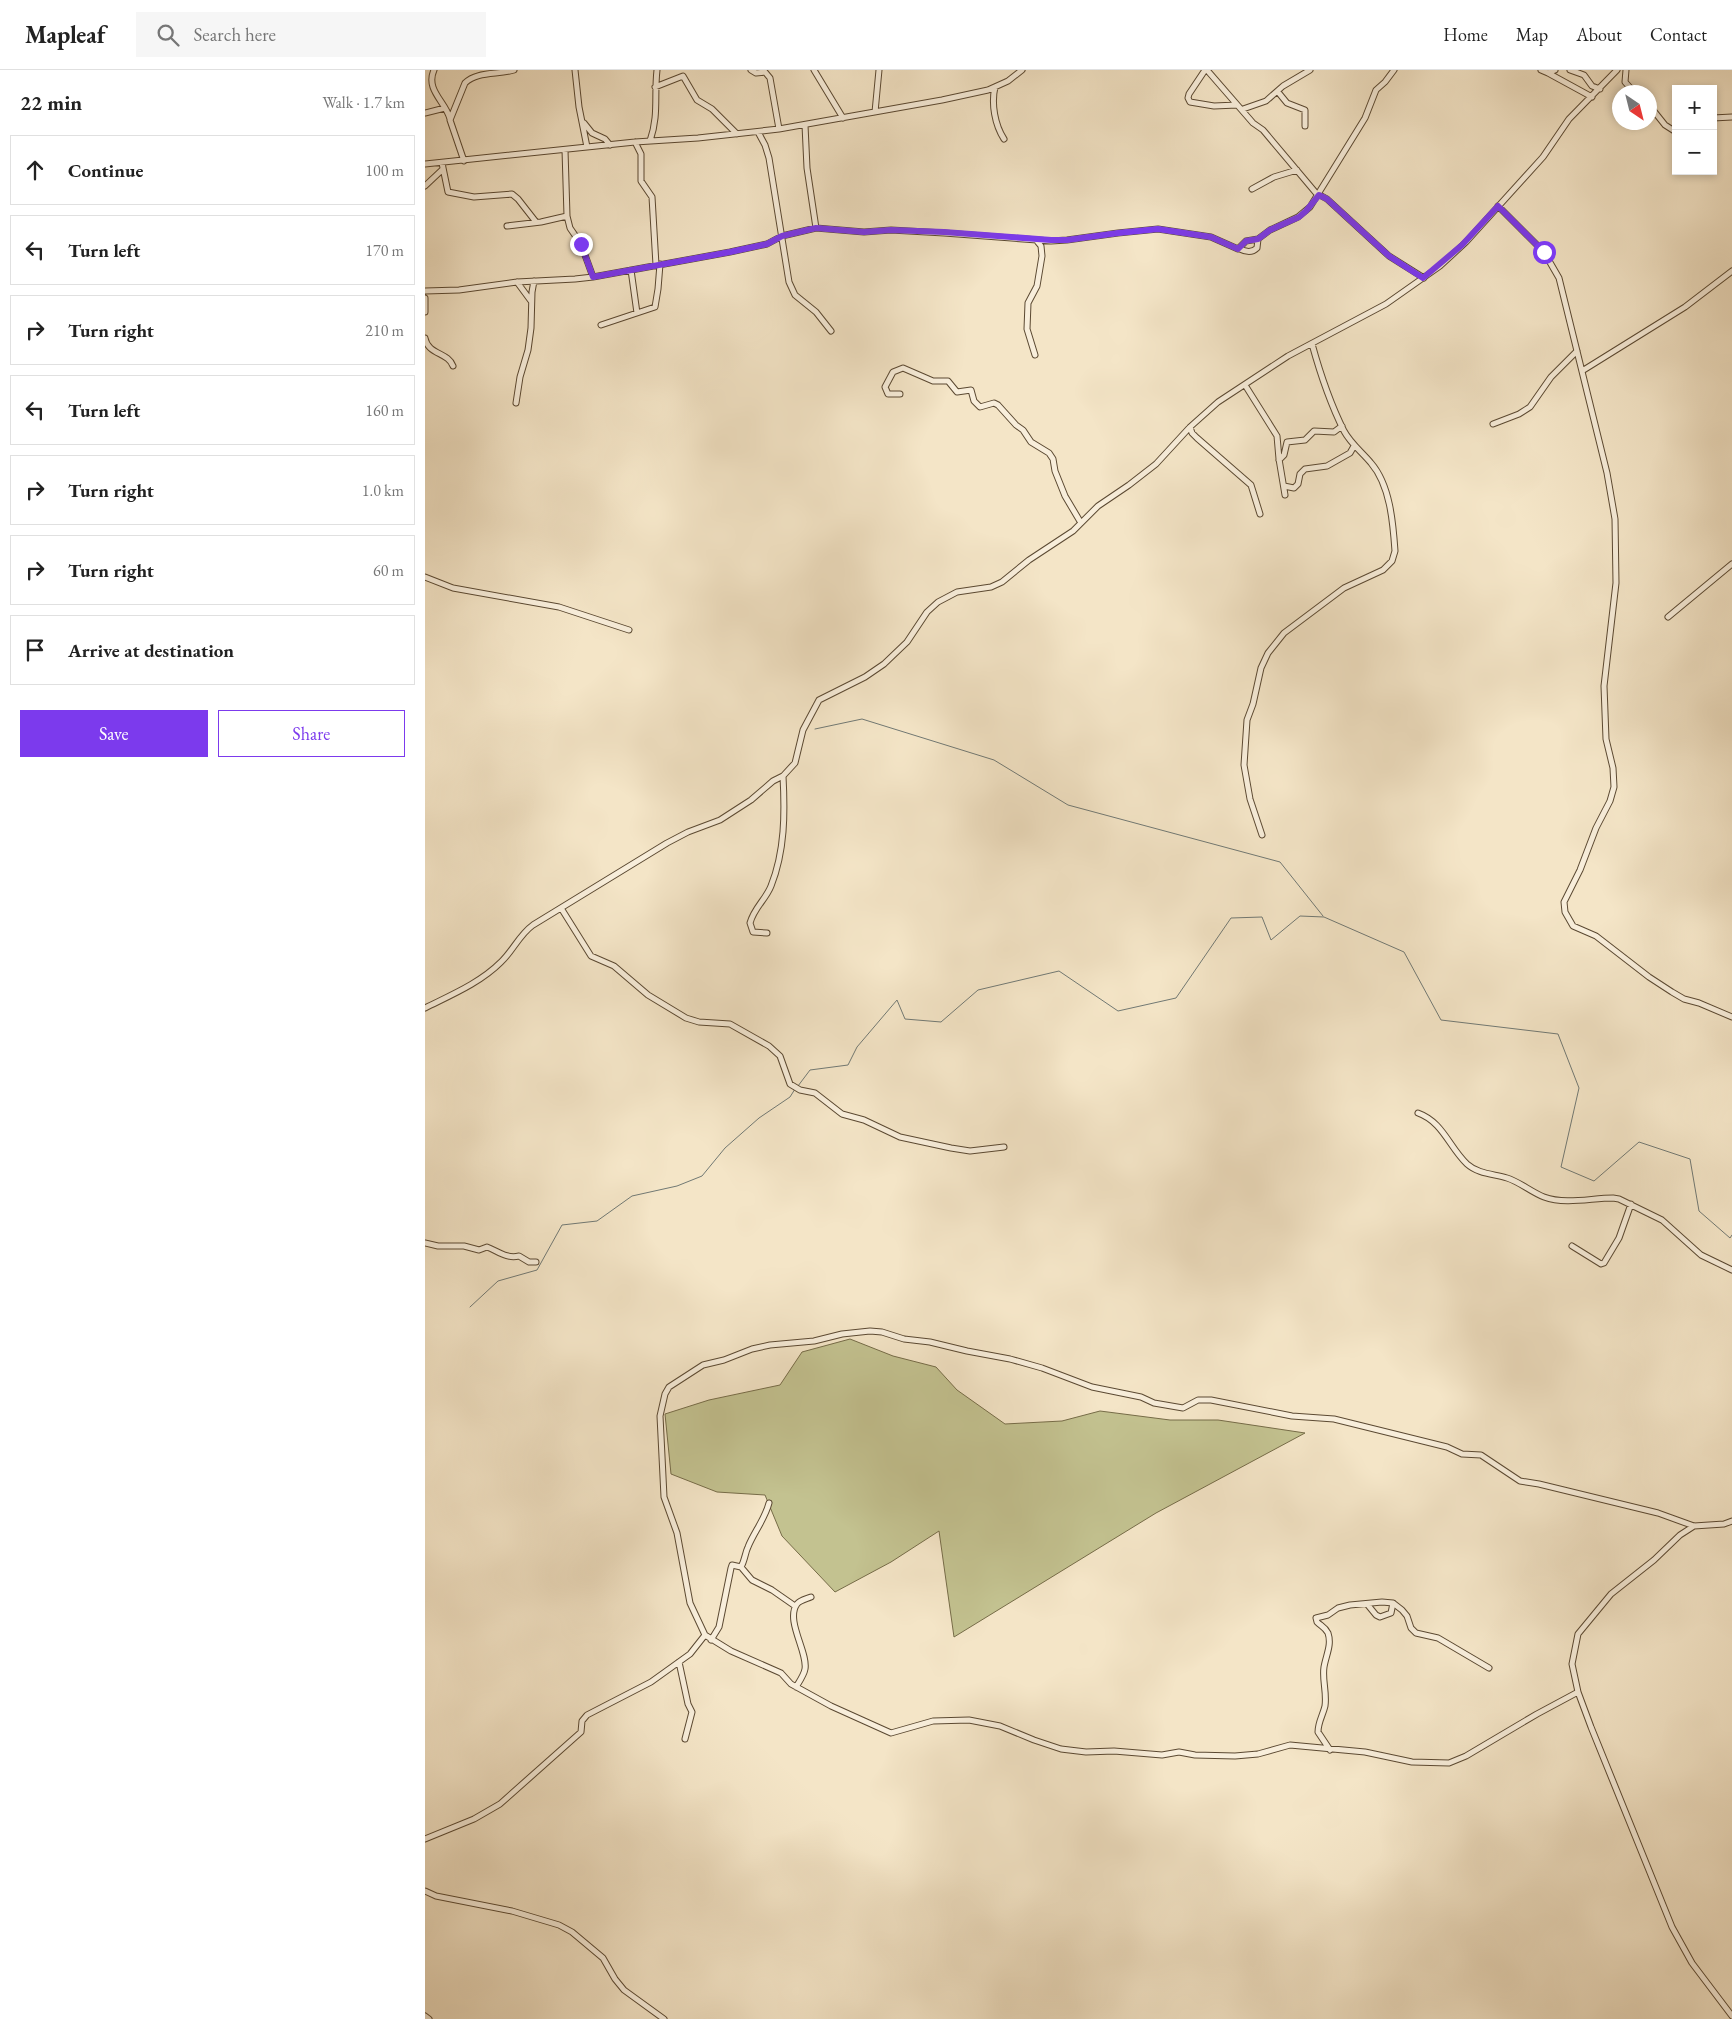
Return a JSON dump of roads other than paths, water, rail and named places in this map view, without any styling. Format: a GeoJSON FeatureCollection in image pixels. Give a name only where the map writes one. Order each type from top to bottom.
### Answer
{"type":"FeatureCollection","features":[{"type":"Feature","properties":{"kind":"street"},"geometry":{"type":"LineString","coordinates":[[434,70],[431,77],[433,90],[449,113],[464,161]]}},
{"type":"Feature","properties":{"kind":"street"},"geometry":{"type":"LineString","coordinates":[[450,120],[467,80],[482,75],[514,70]]}},
{"type":"Feature","properties":{"kind":"street"},"geometry":{"type":"LineString","coordinates":[[575,70],[579,106],[587,147]]}},
{"type":"Feature","properties":{"kind":"street"},"geometry":{"type":"LineString","coordinates":[[650,141],[656,122],[655,87],[657,70]]}},
{"type":"Feature","properties":{"kind":"street"},"geometry":{"type":"LineString","coordinates":[[751,70],[756,73],[765,72],[770,78],[779,129]]}},
{"type":"Feature","properties":{"kind":"street"},"geometry":{"type":"LineString","coordinates":[[814,70],[843,118]]}},
{"type":"Feature","properties":{"kind":"street"},"geometry":{"type":"LineString","coordinates":[[875,112],[879,70]]}},
{"type":"Feature","properties":{"kind":"street"},"geometry":{"type":"LineString","coordinates":[[425,164],[442,166],[464,161],[610,144],[737,134],[805,125],[942,100],[995,87],[1008,81],[1022,70]]}},
{"type":"Feature","properties":{"kind":"street"},"geometry":{"type":"LineString","coordinates":[[1237,105],[1214,106],[1190,102],[1188,98],[1206,70],[1237,105],[1243,109],[1253,123],[1263,130],[1319,195],[1327,199],[1389,256],[1423,278]]}},
{"type":"Feature","properties":{"kind":"street"},"geometry":{"type":"LineString","coordinates":[[1243,109],[1266,101],[1283,86],[1310,70]]}},
{"type":"Feature","properties":{"kind":"street"},"geometry":{"type":"LineString","coordinates":[[1240,249],[1246,241],[1258,239],[1270,230],[1299,217],[1306,211],[1319,195],[1365,118],[1376,90],[1395,70]]}},
{"type":"Feature","properties":{"kind":"street"},"geometry":{"type":"LineString","coordinates":[[1536,70],[1548,73],[1592,97]]}},
{"type":"Feature","properties":{"kind":"street"},"geometry":{"type":"LineString","coordinates":[[1548,73],[1555,70]]}},
{"type":"Feature","properties":{"kind":"street"},"geometry":{"type":"LineString","coordinates":[[1570,70],[1584,76],[1592,86],[1600,89]]}},
{"type":"Feature","properties":{"kind":"street"},"geometry":{"type":"LineString","coordinates":[[425,1008],[483,977],[503,961],[527,930],[667,843],[688,832],[720,820],[751,800],[773,781],[783,776],[795,763],[801,734],[819,700],[865,677],[884,664],[907,642],[927,612],[938,602],[964,590],[997,585],[1029,560],[1073,532],[1098,506],[1156,464],[1211,407],[1277,363],[1377,310],[1423,278],[1462,245],[1547,152],[1569,119],[1617,70]]}},
{"type":"Feature","properties":{"kind":"street"},"geometry":{"type":"LineString","coordinates":[[1626,70],[1625,82],[1628,85]]}},
{"type":"Feature","properties":{"kind":"street"},"geometry":{"type":"LineString","coordinates":[[655,87],[683,76],[697,100],[712,109],[737,134]]}},
{"type":"Feature","properties":{"kind":"street"},"geometry":{"type":"LineString","coordinates":[[995,87],[993,96],[997,126],[1004,139]]}},
{"type":"Feature","properties":{"kind":"street"},"geometry":{"type":"LineString","coordinates":[[1277,92],[1287,103],[1305,110],[1305,126]]}},
{"type":"Feature","properties":{"kind":"street"},"geometry":{"type":"LineString","coordinates":[[425,113],[445,108]]}},
{"type":"Feature","properties":{"kind":"street"},"geometry":{"type":"LineString","coordinates":[[1657,115],[1665,125],[1673,130]]}},
{"type":"Feature","properties":{"kind":"street"},"geometry":{"type":"LineString","coordinates":[[1717,118],[1732,117]]}},
{"type":"Feature","properties":{"kind":"street"},"geometry":{"type":"LineString","coordinates":[[583,123],[592,133],[610,144]]}},
{"type":"Feature","properties":{"kind":"street"},"geometry":{"type":"LineString","coordinates":[[805,125],[807,168],[816,228]]}},
{"type":"Feature","properties":{"kind":"street"},"geometry":{"type":"LineString","coordinates":[[757,132],[767,149],[791,290],[820,316],[831,331]]}},
{"type":"Feature","properties":{"kind":"street"},"geometry":{"type":"LineString","coordinates":[[601,325],[613,319],[655,307],[658,289],[658,264],[651,210],[652,197],[640,178],[641,154],[635,142]]}},
{"type":"Feature","properties":{"kind":"street"},"geometry":{"type":"LineString","coordinates":[[565,150],[567,216],[570,228],[581,244],[593,277]]}},
{"type":"Feature","properties":{"kind":"street"},"geometry":{"type":"LineString","coordinates":[[425,186],[442,166]]}},
{"type":"Feature","properties":{"kind":"street"},"geometry":{"type":"LineString","coordinates":[[442,166],[448,192],[474,197],[512,194],[519,199],[536,222]]}},
{"type":"Feature","properties":{"kind":"street"},"geometry":{"type":"LineString","coordinates":[[1252,188],[1275,176],[1297,170]]}},
{"type":"Feature","properties":{"kind":"street"},"geometry":{"type":"LineString","coordinates":[[1309,184],[1323,186]]}},
{"type":"Feature","properties":{"kind":"street"},"geometry":{"type":"LineString","coordinates":[[1498,206],[1535,242],[1552,264],[1563,291],[1607,473],[1615,519],[1616,583],[1604,686],[1606,739],[1613,768],[1614,787],[1610,801],[1596,828],[1580,870],[1565,898],[1564,906],[1573,926],[1587,931],[1605,942],[1652,980],[1684,999],[1699,1003],[1732,1017]]}},
{"type":"Feature","properties":{"kind":"street"},"geometry":{"type":"LineString","coordinates":[[507,226],[567,216]]}},
{"type":"Feature","properties":{"kind":"street"},"geometry":{"type":"LineString","coordinates":[[425,312],[426,292],[459,290],[517,282],[593,277],[767,244],[782,236],[816,228],[864,232],[891,230],[944,232],[1036,240],[1067,240],[1158,229],[1211,237],[1246,252],[1257,248],[1258,239]]}},
{"type":"Feature","properties":{"kind":"street"},"geometry":{"type":"LineString","coordinates":[[1035,355],[1027,329],[1029,318],[1028,303],[1037,286],[1042,256],[1042,250],[1036,240]]}},
{"type":"Feature","properties":{"kind":"street"},"geometry":{"type":"LineString","coordinates":[[631,270],[637,313]]}},
{"type":"Feature","properties":{"kind":"street"},"geometry":{"type":"LineString","coordinates":[[1582,371],[1685,308],[1732,271]]}},
{"type":"Feature","properties":{"kind":"street"},"geometry":{"type":"LineString","coordinates":[[516,403],[520,377],[529,350],[534,281]]}},
{"type":"Feature","properties":{"kind":"street"},"geometry":{"type":"LineString","coordinates":[[517,282],[531,302]]}},
{"type":"Feature","properties":{"kind":"street"},"geometry":{"type":"LineString","coordinates":[[425,338],[432,351],[450,360],[453,366]]}},
{"type":"Feature","properties":{"kind":"street"},"geometry":{"type":"LineString","coordinates":[[1262,835],[1250,799],[1245,765],[1247,720],[1253,704],[1261,668],[1268,654],[1284,633],[1344,588],[1383,570],[1392,561],[1395,551],[1384,486],[1372,463],[1354,446],[1342,426],[1320,372],[1312,344]]}},
{"type":"Feature","properties":{"kind":"street"},"geometry":{"type":"LineString","coordinates":[[1493,424],[1519,414],[1530,407],[1551,377],[1577,351]]}},
{"type":"Feature","properties":{"kind":"street"},"geometry":{"type":"LineString","coordinates":[[900,394],[888,394],[885,387],[893,372],[903,368],[933,380],[949,381],[957,392],[971,390],[974,402],[979,407],[994,403],[998,404],[1015,425],[1023,430],[1031,442],[1046,449],[1051,456],[1065,496],[1081,522]]}},
{"type":"Feature","properties":{"kind":"street"},"geometry":{"type":"LineString","coordinates":[[1245,385],[1277,436],[1285,495]]}},
{"type":"Feature","properties":{"kind":"street"},"geometry":{"type":"LineString","coordinates":[[1279,460],[1284,455],[1287,442],[1305,440],[1314,431],[1334,432],[1342,426]]}},
{"type":"Feature","properties":{"kind":"street"},"geometry":{"type":"LineString","coordinates":[[1190,427],[1192,433],[1197,438],[1251,485],[1260,514]]}},
{"type":"Feature","properties":{"kind":"street"},"geometry":{"type":"LineString","coordinates":[[1284,486],[1294,488],[1298,484],[1300,474],[1305,469],[1327,466],[1349,454],[1354,446]]}},
{"type":"Feature","properties":{"kind":"street"},"geometry":{"type":"LineString","coordinates":[[1668,617],[1732,564]]}},
{"type":"Feature","properties":{"kind":"street"},"geometry":{"type":"LineString","coordinates":[[425,577],[453,588],[559,607],[629,630]]}},
{"type":"Feature","properties":{"kind":"street"},"geometry":{"type":"LineString","coordinates":[[767,933],[753,932],[750,923],[759,903],[771,886],[778,863],[785,823],[783,776]]}},
{"type":"Feature","properties":{"kind":"street"},"geometry":{"type":"LineString","coordinates":[[561,908],[591,956],[614,966],[647,995],[686,1018],[699,1022],[730,1024],[769,1046],[780,1056],[790,1084],[800,1090],[815,1093],[842,1114],[864,1120],[900,1136],[951,1148],[970,1151],[1005,1147]]}},
{"type":"Feature","properties":{"kind":"street"},"geometry":{"type":"LineString","coordinates":[[1417,1113],[1433,1121],[1462,1158],[1474,1169],[1513,1180],[1550,1199],[1613,1198],[1631,1204],[1670,1226],[1701,1255],[1732,1270]]}},
{"type":"Feature","properties":{"kind":"street"},"geometry":{"type":"LineString","coordinates":[[1572,1246],[1601,1264],[1604,1263],[1619,1238],[1631,1204]]}},
{"type":"Feature","properties":{"kind":"street"},"geometry":{"type":"LineString","coordinates":[[425,1243],[438,1246],[464,1246],[479,1250],[487,1247],[496,1253],[512,1258],[519,1256],[529,1262],[536,1262]]}},
{"type":"Feature","properties":{"kind":"street"},"geometry":{"type":"LineString","coordinates":[[1579,1692],[1537,1714],[1467,1756],[1449,1763],[1412,1762],[1365,1752],[1290,1745],[1258,1754],[1235,1756],[1195,1755],[1179,1752],[1161,1755],[1123,1751],[1086,1752],[1061,1749],[1000,1726],[963,1720],[933,1721],[891,1733],[831,1706],[796,1687],[781,1672],[731,1651],[705,1635],[691,1603],[677,1533],[664,1496],[660,1416],[665,1394],[669,1386],[703,1364],[724,1360],[762,1346],[814,1341],[851,1333],[882,1332],[904,1339],[993,1355],[1041,1368],[1092,1387],[1137,1396],[1158,1404],[1183,1408],[1198,1400],[1211,1400],[1292,1416],[1334,1419],[1447,1447],[1462,1454],[1481,1455],[1523,1482],[1539,1484],[1648,1510],[1694,1526],[1724,1524],[1732,1521]]}},
{"type":"Feature","properties":{"kind":"street"},"geometry":{"type":"LineString","coordinates":[[741,1566],[747,1548],[767,1512],[769,1502]]}},
{"type":"Feature","properties":{"kind":"street"},"geometry":{"type":"LineString","coordinates":[[1724,1524],[1732,1526]]}},
{"type":"Feature","properties":{"kind":"street"},"geometry":{"type":"LineString","coordinates":[[1694,1526],[1680,1535],[1619,1587],[1578,1634],[1572,1664],[1579,1692],[1601,1754],[1645,1856],[1672,1926],[1695,1968],[1732,2016]]}},
{"type":"Feature","properties":{"kind":"street"},"geometry":{"type":"LineString","coordinates":[[711,1640],[719,1627],[732,1565],[741,1566],[752,1580],[772,1590],[795,1606]]}},
{"type":"Feature","properties":{"kind":"street"},"geometry":{"type":"LineString","coordinates":[[796,1687],[805,1668],[794,1626],[795,1606],[799,1602],[811,1597]]}},
{"type":"Feature","properties":{"kind":"street"},"geometry":{"type":"LineString","coordinates":[[1329,1750],[1318,1732],[1326,1692],[1324,1665],[1329,1653],[1329,1640],[1325,1628],[1316,1620],[1319,1616],[1331,1614],[1338,1608],[1350,1605],[1382,1602],[1393,1604],[1407,1616],[1411,1628],[1416,1633],[1438,1638],[1489,1668]]}},
{"type":"Feature","properties":{"kind":"street"},"geometry":{"type":"LineString","coordinates":[[1367,1604],[1376,1615],[1381,1617],[1391,1613],[1393,1604]]}},
{"type":"Feature","properties":{"kind":"street"},"geometry":{"type":"LineString","coordinates":[[425,1839],[474,1819],[500,1804],[581,1732],[582,1721],[587,1715],[651,1682],[690,1654],[705,1635]]}},
{"type":"Feature","properties":{"kind":"street"},"geometry":{"type":"LineString","coordinates":[[679,1662],[688,1704],[692,1712],[685,1739]]}},
{"type":"Feature","properties":{"kind":"street"},"geometry":{"type":"LineString","coordinates":[[425,1891],[436,1896],[512,1911],[559,1925],[572,1932],[603,1958],[624,1990],[665,2019]]}},
{"type":"Feature","properties":{"kind":"street"},"geometry":{"type":"LineString","coordinates":[[425,2016],[429,2019]]}},
{"type":"Feature","properties":{"kind":"waterway"},"geometry":{"type":"LineString","coordinates":[[815,729],[862,719],[994,760],[1068,805],[1280,862],[1323,916]]}},
{"type":"Feature","properties":{"kind":"waterway"},"geometry":{"type":"LineString","coordinates":[[798,1086],[810,1070],[848,1065],[857,1047],[897,1000],[905,1019],[941,1022],[978,990],[1059,971],[1118,1011],[1176,998],[1231,918],[1262,917],[1271,940],[1300,916],[1324,917],[1404,952],[1441,1020],[1558,1034],[1579,1088],[1561,1167],[1594,1181],[1639,1142],[1690,1159],[1699,1211],[1730,1238],[1732,1235]]}},
{"type":"Feature","properties":{"kind":"waterway"},"geometry":{"type":"LineString","coordinates":[[470,1307],[498,1281],[537,1270],[562,1225],[597,1221],[632,1196],[677,1186],[702,1176],[725,1148],[759,1118],[790,1097],[795,1089]]}}]}
